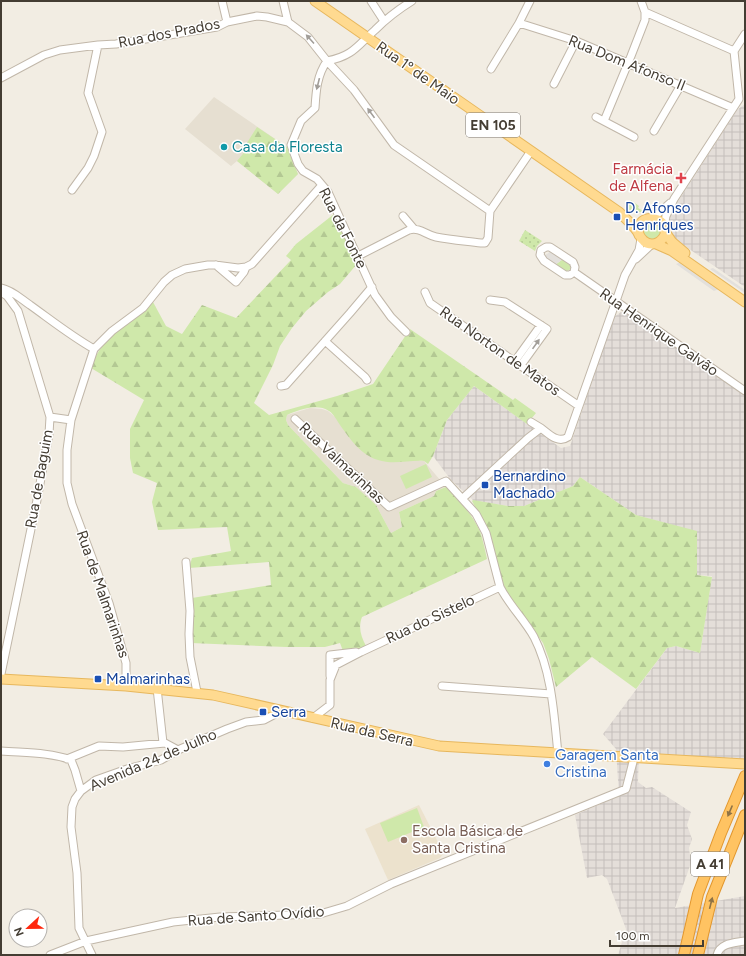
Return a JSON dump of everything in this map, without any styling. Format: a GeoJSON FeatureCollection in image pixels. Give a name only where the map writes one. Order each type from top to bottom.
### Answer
{"type":"FeatureCollection","features":[{"type":"Feature","properties":{"kind":"highway","name":"A 41"},"geometry":{"type":"LineString","coordinates":[[684,955],[698,894],[721,833],[745,776]]}},
{"type":"Feature","properties":{"kind":"highway","name":"A 41"},"geometry":{"type":"LineString","coordinates":[[698,955],[712,897],[745,815]]}},
{"type":"Feature","properties":{"kind":"main road","name":"Rua 1º de Maio"},"geometry":{"type":"LineString","coordinates":[[318,2],[619,212],[634,227],[640,237]]}},
{"type":"Feature","properties":{"kind":"main road","name":"Rua 1º de Maio"},"geometry":{"type":"LineString","coordinates":[[619,212],[633,217],[650,218]]}},
{"type":"Feature","properties":{"kind":"main road"},"geometry":{"type":"LineString","coordinates":[[640,237],[639,231],[641,223],[650,218],[660,221],[672,242],[680,250],[745,295]]}},
{"type":"Feature","properties":{"kind":"main road"},"geometry":{"type":"LineString","coordinates":[[654,244],[662,239],[665,229]]}},
{"type":"Feature","properties":{"kind":"main road","name":"EN 105"},"geometry":{"type":"LineString","coordinates":[[640,237],[644,242],[672,251],[745,302]]}},
{"type":"Feature","properties":{"kind":"main road","name":"Rua da Serra"},"geometry":{"type":"LineString","coordinates":[[1,679],[126,686],[197,692],[439,746],[745,764]]}},
{"type":"Feature","properties":{"kind":"street"},"geometry":{"type":"LineString","coordinates":[[222,1],[227,22]]}},
{"type":"Feature","properties":{"kind":"street"},"geometry":{"type":"LineString","coordinates":[[283,1],[288,22]]}},
{"type":"Feature","properties":{"kind":"street"},"geometry":{"type":"LineString","coordinates":[[371,1],[384,22]]}},
{"type":"Feature","properties":{"kind":"street"},"geometry":{"type":"LineString","coordinates":[[327,61],[337,59],[354,51],[384,22],[412,1]]}},
{"type":"Feature","properties":{"kind":"street"},"geometry":{"type":"LineString","coordinates":[[491,68],[530,1]]}},
{"type":"Feature","properties":{"kind":"street"},"geometry":{"type":"LineString","coordinates":[[604,121],[629,63],[645,20],[645,12],[641,1]]}},
{"type":"Feature","properties":{"kind":"street"},"geometry":{"type":"LineString","coordinates":[[645,12],[734,51]]}},
{"type":"Feature","properties":{"kind":"street","name":"Rua dos Prados"},"geometry":{"type":"LineString","coordinates":[[1,78],[44,55],[60,50],[116,44],[217,27],[227,22],[257,16],[288,22],[308,37],[327,61],[354,90],[394,145],[490,211]]}},
{"type":"Feature","properties":{"kind":"street","name":"Rua Dom Afonso II"},"geometry":{"type":"LineString","coordinates":[[519,22],[576,41],[733,108]]}},
{"type":"Feature","properties":{"kind":"street"},"geometry":{"type":"LineString","coordinates":[[665,229],[666,216],[674,199],[733,108],[742,101],[734,51],[745,34]]}},
{"type":"Feature","properties":{"kind":"street"},"geometry":{"type":"LineString","coordinates":[[554,84],[576,41]]}},
{"type":"Feature","properties":{"kind":"street"},"geometry":{"type":"LineString","coordinates":[[72,190],[88,168],[94,156],[102,132],[88,93],[98,45]]}},
{"type":"Feature","properties":{"kind":"street","name":"Rua da Fonte"},"geometry":{"type":"LineString","coordinates":[[327,61],[317,83],[315,108],[301,122],[291,145],[298,164],[303,171],[317,179],[328,192],[382,306],[406,332]]}},
{"type":"Feature","properties":{"kind":"street"},"geometry":{"type":"LineString","coordinates":[[654,131],[681,85]]}},
{"type":"Feature","properties":{"kind":"street"},"geometry":{"type":"LineString","coordinates":[[596,117],[634,137]]}},
{"type":"Feature","properties":{"kind":"street"},"geometry":{"type":"LineString","coordinates":[[358,256],[409,230],[414,229],[421,230],[434,237],[481,244],[485,243],[488,238],[490,211],[531,151]]}},
{"type":"Feature","properties":{"kind":"street"},"geometry":{"type":"LineString","coordinates":[[1,288],[6,289],[16,295],[65,331],[94,349],[112,331],[144,308],[164,282],[172,275],[185,269],[215,264],[238,268],[246,267],[252,264],[322,185]]}},
{"type":"Feature","properties":{"kind":"street"},"geometry":{"type":"LineString","coordinates":[[650,218],[674,199]]}},
{"type":"Feature","properties":{"kind":"street"},"geometry":{"type":"LineString","coordinates":[[403,216],[414,229]]}},
{"type":"Feature","properties":{"kind":"street"},"geometry":{"type":"LineString","coordinates":[[531,422],[554,438],[564,440],[568,437],[625,275],[638,250],[640,237]]}},
{"type":"Feature","properties":{"kind":"street"},"geometry":{"type":"LineString","coordinates":[[632,263],[654,244]]}},
{"type":"Feature","properties":{"kind":"street"},"geometry":{"type":"LineString","coordinates":[[546,247],[550,247],[573,262],[575,267],[574,272],[570,275],[565,275],[544,261],[540,255],[541,250],[546,247]]}},
{"type":"Feature","properties":{"kind":"street"},"geometry":{"type":"LineString","coordinates":[[215,264],[236,282],[246,267]]}},
{"type":"Feature","properties":{"kind":"street","name":"Rua Henrique Galvão"},"geometry":{"type":"LineString","coordinates":[[574,272],[745,391]]}},
{"type":"Feature","properties":{"kind":"street"},"geometry":{"type":"LineString","coordinates":[[281,386],[286,385],[372,287]]}},
{"type":"Feature","properties":{"kind":"street","name":"Rua de Baguim"},"geometry":{"type":"LineString","coordinates":[[1,292],[7,296],[18,311],[50,417],[37,500],[1,674]]}},
{"type":"Feature","properties":{"kind":"street","name":"Rua Norton de Matos"},"geometry":{"type":"LineString","coordinates":[[425,292],[430,303],[579,406]]}},
{"type":"Feature","properties":{"kind":"street"},"geometry":{"type":"LineString","coordinates":[[490,300],[505,302],[547,329],[518,363]]}},
{"type":"Feature","properties":{"kind":"street"},"geometry":{"type":"LineString","coordinates":[[325,341],[367,380]]}},
{"type":"Feature","properties":{"kind":"street","name":"Rua de Malmarinhas"},"geometry":{"type":"LineString","coordinates":[[94,349],[71,420],[67,483],[72,504],[109,603],[126,663],[126,686]]}},
{"type":"Feature","properties":{"kind":"street"},"geometry":{"type":"LineString","coordinates":[[50,417],[71,420]]}},
{"type":"Feature","properties":{"kind":"street","name":"Rua Valmarinhas"},"geometry":{"type":"LineString","coordinates":[[295,419],[389,506],[446,481],[462,498]]}},
{"type":"Feature","properties":{"kind":"street"},"geometry":{"type":"LineString","coordinates":[[541,428],[462,498],[476,514],[486,533],[500,587],[504,595],[533,636],[540,651],[551,694],[558,754]]}},
{"type":"Feature","properties":{"kind":"street"},"geometry":{"type":"LineString","coordinates":[[186,562],[190,611],[190,657],[197,692]]}},
{"type":"Feature","properties":{"kind":"street","name":"Rua do Sistelo"},"geometry":{"type":"LineString","coordinates":[[330,680],[336,665],[500,587]]}},
{"type":"Feature","properties":{"kind":"street","name":"Rua do Sistelo"},"geometry":{"type":"LineString","coordinates":[[313,718],[330,704],[330,655],[361,652]]}},
{"type":"Feature","properties":{"kind":"street"},"geometry":{"type":"LineString","coordinates":[[442,686],[551,694]]}},
{"type":"Feature","properties":{"kind":"street"},"geometry":{"type":"LineString","coordinates":[[156,688],[163,743]]}},
{"type":"Feature","properties":{"kind":"street","name":"Avenida 24 de Julho"},"geometry":{"type":"LineString","coordinates":[[92,955],[79,928],[77,872],[71,816],[75,799],[81,791],[96,780],[127,769],[161,760],[178,750],[227,729],[246,722],[264,720],[281,711]]}},
{"type":"Feature","properties":{"kind":"street"},"geometry":{"type":"LineString","coordinates":[[67,759],[99,746],[123,747],[163,743],[178,750]]}},
{"type":"Feature","properties":{"kind":"street"},"geometry":{"type":"LineString","coordinates":[[1,751],[40,753],[71,760],[81,791]]}},
{"type":"Feature","properties":{"kind":"street","name":"Rua de Santo Ovídio"},"geometry":{"type":"LineString","coordinates":[[50,955],[86,941],[173,922],[220,917],[320,914],[347,906],[391,884],[626,789],[634,758]]}},
{"type":"Feature","properties":{"kind":"street"},"geometry":{"type":"LineString","coordinates":[[717,955],[718,950],[723,946],[745,941]]}},
{"type":"Feature","properties":{"kind":"shaded area","name":"Casa da Floresta"},"geometry":{"type":"Polygon","coordinates":[[[214,97],[287,147],[298,174],[278,194],[237,161],[231,166],[185,129],[214,97]]]}},
{"type":"Feature","properties":{"kind":"shaded area"},"geometry":{"type":"Polygon","coordinates":[[[745,104],[745,287],[673,238],[668,217],[737,110],[745,104]]]}},
{"type":"Feature","properties":{"kind":"shaded area"},"geometry":{"type":"Polygon","coordinates":[[[551,251],[563,259],[555,265],[543,257],[551,251]]]}},
{"type":"Feature","properties":{"kind":"shaded area"},"geometry":{"type":"Polygon","coordinates":[[[681,262],[719,289],[714,291],[676,264],[681,262]]]}},
{"type":"Feature","properties":{"kind":"shaded area"},"geometry":{"type":"Polygon","coordinates":[[[713,268],[745,290],[745,293],[710,269],[713,268]]]}},
{"type":"Feature","properties":{"kind":"shaded area"},"geometry":{"type":"Polygon","coordinates":[[[621,312],[627,313],[745,396],[745,760],[639,754],[638,782],[646,788],[652,787],[691,812],[687,825],[692,839],[689,848],[691,863],[675,908],[745,896],[745,955],[618,955],[626,929],[607,879],[602,875],[587,878],[575,815],[619,796],[616,749],[603,734],[667,648],[676,646],[700,653],[712,576],[697,575],[697,532],[636,515],[580,477],[573,486],[524,506],[508,506],[474,501],[451,480],[433,456],[447,420],[474,386],[561,448],[570,446],[614,317],[621,312]]]}},
{"type":"Feature","properties":{"kind":"shaded area"},"geometry":{"type":"Polygon","coordinates":[[[310,408],[328,411],[334,416],[420,461],[424,461],[446,487],[436,491],[434,496],[399,512],[402,527],[391,533],[376,505],[356,487],[343,483],[288,425],[286,420],[287,415],[310,408]]]}},
{"type":"Feature","properties":{"kind":"shaded area","name":"Escola Básica de Santa Cristina"},"geometry":{"type":"Polygon","coordinates":[[[419,805],[443,854],[440,858],[388,880],[365,829],[419,805]]]}},
{"type":"Feature","properties":{"kind":"green space"},"geometry":{"type":"Polygon","coordinates":[[[257,127],[287,147],[298,174],[278,194],[237,161],[247,149],[245,146],[257,127]]]}},
{"type":"Feature","properties":{"kind":"green space"},"geometry":{"type":"Polygon","coordinates":[[[631,200],[639,206],[638,208],[645,212],[634,212],[625,209],[631,200]]]}},
{"type":"Feature","properties":{"kind":"green space"},"geometry":{"type":"Polygon","coordinates":[[[334,214],[357,264],[340,284],[306,311],[292,328],[280,346],[273,365],[254,403],[269,415],[337,396],[373,384],[410,329],[513,400],[515,398],[536,413],[527,424],[474,386],[447,420],[433,456],[428,464],[424,461],[389,462],[372,458],[356,446],[332,414],[324,409],[314,407],[287,415],[286,420],[288,425],[343,483],[356,487],[376,505],[391,533],[402,527],[399,512],[434,496],[436,491],[446,487],[465,508],[477,525],[481,534],[487,559],[362,617],[360,625],[366,646],[357,650],[343,651],[340,643],[325,647],[286,647],[191,643],[192,598],[271,585],[269,562],[189,568],[192,558],[231,551],[227,527],[158,530],[152,502],[157,483],[133,473],[130,458],[130,429],[144,400],[91,368],[98,353],[108,339],[153,302],[166,326],[182,334],[202,305],[236,318],[291,260],[286,256],[296,244],[334,214]]]}},
{"type":"Feature","properties":{"kind":"green space"},"geometry":{"type":"Polygon","coordinates":[[[652,222],[658,225],[661,231],[658,237],[652,240],[646,237],[643,231],[646,225],[652,222]]]}},
{"type":"Feature","properties":{"kind":"green space"},"geometry":{"type":"Polygon","coordinates":[[[525,230],[542,241],[537,246],[535,251],[519,241],[525,230]]]}},
{"type":"Feature","properties":{"kind":"green space"},"geometry":{"type":"Polygon","coordinates":[[[563,259],[570,265],[571,269],[565,272],[555,265],[563,259]]]}},
{"type":"Feature","properties":{"kind":"green space"},"geometry":{"type":"Polygon","coordinates":[[[426,464],[432,477],[406,489],[400,476],[426,464]]]}},
{"type":"Feature","properties":{"kind":"green space"},"geometry":{"type":"Polygon","coordinates":[[[580,477],[636,515],[697,531],[697,575],[712,577],[700,653],[676,646],[667,648],[636,689],[592,657],[556,687],[549,659],[543,643],[507,593],[501,578],[489,532],[472,501],[508,506],[524,506],[573,486],[580,477]]]}},
{"type":"Feature","properties":{"kind":"green space"},"geometry":{"type":"Polygon","coordinates":[[[417,808],[424,827],[388,842],[380,823],[417,808]]]}},
{"type":"Feature","properties":{"kind":"place","name":"Casa da Floresta"},"geometry":{"type":"Point","coordinates":[224,147]}},
{"type":"Feature","properties":{"kind":"place","name":"Farmácia de Alfena"},"geometry":{"type":"Point","coordinates":[681,178]}},
{"type":"Feature","properties":{"kind":"place","name":"D. Afonso Henriques"},"geometry":{"type":"Point","coordinates":[617,217]}},
{"type":"Feature","properties":{"kind":"place","name":"Bernardino Machado"},"geometry":{"type":"Point","coordinates":[485,485]}},
{"type":"Feature","properties":{"kind":"place","name":"Malmarinhas"},"geometry":{"type":"Point","coordinates":[98,679]}},
{"type":"Feature","properties":{"kind":"place","name":"Serra"},"geometry":{"type":"Point","coordinates":[263,712]}},
{"type":"Feature","properties":{"kind":"place","name":"Garagem Santa Cristina"},"geometry":{"type":"Point","coordinates":[547,764]}},
{"type":"Feature","properties":{"kind":"place","name":"Escola Básica de Santa Cristina"},"geometry":{"type":"Point","coordinates":[404,840]}}]}
